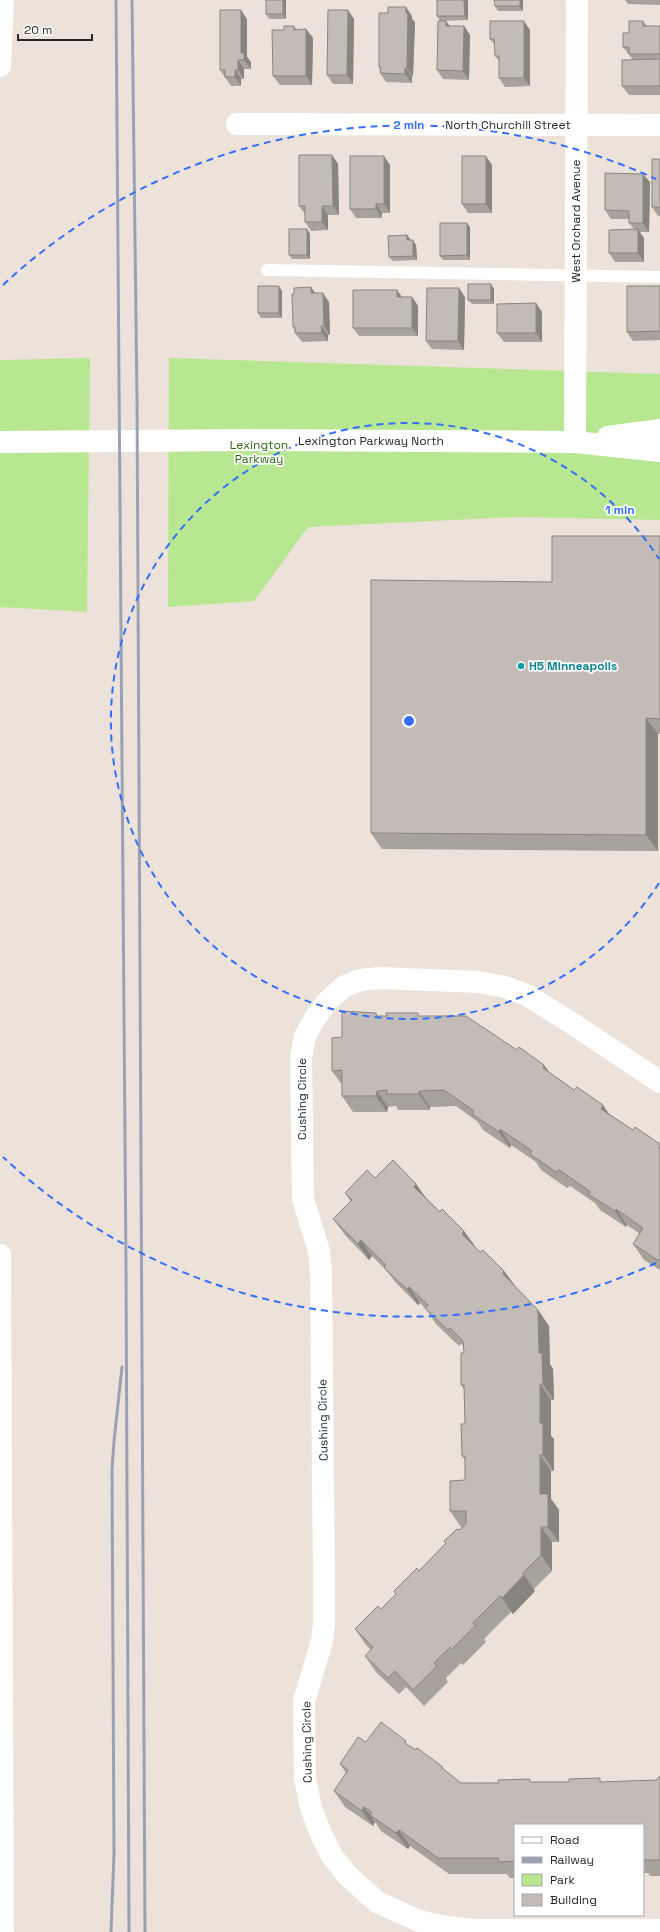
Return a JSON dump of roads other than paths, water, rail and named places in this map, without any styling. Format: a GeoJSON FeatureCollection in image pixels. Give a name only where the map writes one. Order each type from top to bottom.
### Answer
{"type":"FeatureCollection","features":[{"type":"Feature","properties":{"kind":"street"},"geometry":{"type":"LineString","coordinates":[[0,66],[2,0]]}},
{"type":"Feature","properties":{"kind":"street","name":"West Orchard Avenue"},"geometry":{"type":"LineString","coordinates":[[575,442],[577,0]]}},
{"type":"Feature","properties":{"kind":"street","name":"North Churchill Street"},"geometry":{"type":"LineString","coordinates":[[236,124],[660,125]]}},
{"type":"Feature","properties":{"kind":"street","name":"Lexington Parkway North"},"geometry":{"type":"LineString","coordinates":[[575,442],[660,430]]}},
{"type":"Feature","properties":{"kind":"street","name":"Lexington Parkway North"},"geometry":{"type":"LineString","coordinates":[[0,442],[250,440],[575,442],[660,451]]}},
{"type":"Feature","properties":{"kind":"street","name":"Cushing Circle"},"geometry":{"type":"LineString","coordinates":[[660,1082],[527,995],[505,987],[479,982],[379,978],[360,980],[343,987],[328,1001],[315,1018],[305,1036],[301,1058],[303,1199],[318,1251],[321,1274],[324,1624],[322,1641],[304,1701],[305,1778],[311,1808],[321,1834],[332,1856],[361,1889],[377,1902],[419,1921],[446,1927],[477,1930],[660,1930]]}},
{"type":"Feature","properties":{"kind":"street"},"geometry":{"type":"LineString","coordinates":[[0,1255],[3,1932]]}},
{"type":"Feature","properties":{"kind":"lane"},"geometry":{"type":"LineString","coordinates":[[267,270],[576,277],[660,277]]}},
{"type":"Feature","properties":{"kind":"railway"},"geometry":{"type":"LineString","coordinates":[[116,0],[126,1266],[129,1932]]}},
{"type":"Feature","properties":{"kind":"railway"},"geometry":{"type":"LineString","coordinates":[[132,0],[137,399],[145,1932]]}},
{"type":"Feature","properties":{"kind":"railway"},"geometry":{"type":"LineString","coordinates":[[111,1932],[114,1854],[112,1469],[122,1367]]}},
{"type":"Feature","properties":{"kind":"place","name":"H5 Minneapolis"},"geometry":{"type":"Point","coordinates":[521,666]}},
{"type":"Feature","properties":{"kind":"park label","name":"Lexington Parkway"},"geometry":{"type":"Point","coordinates":[259,452]}}]}
